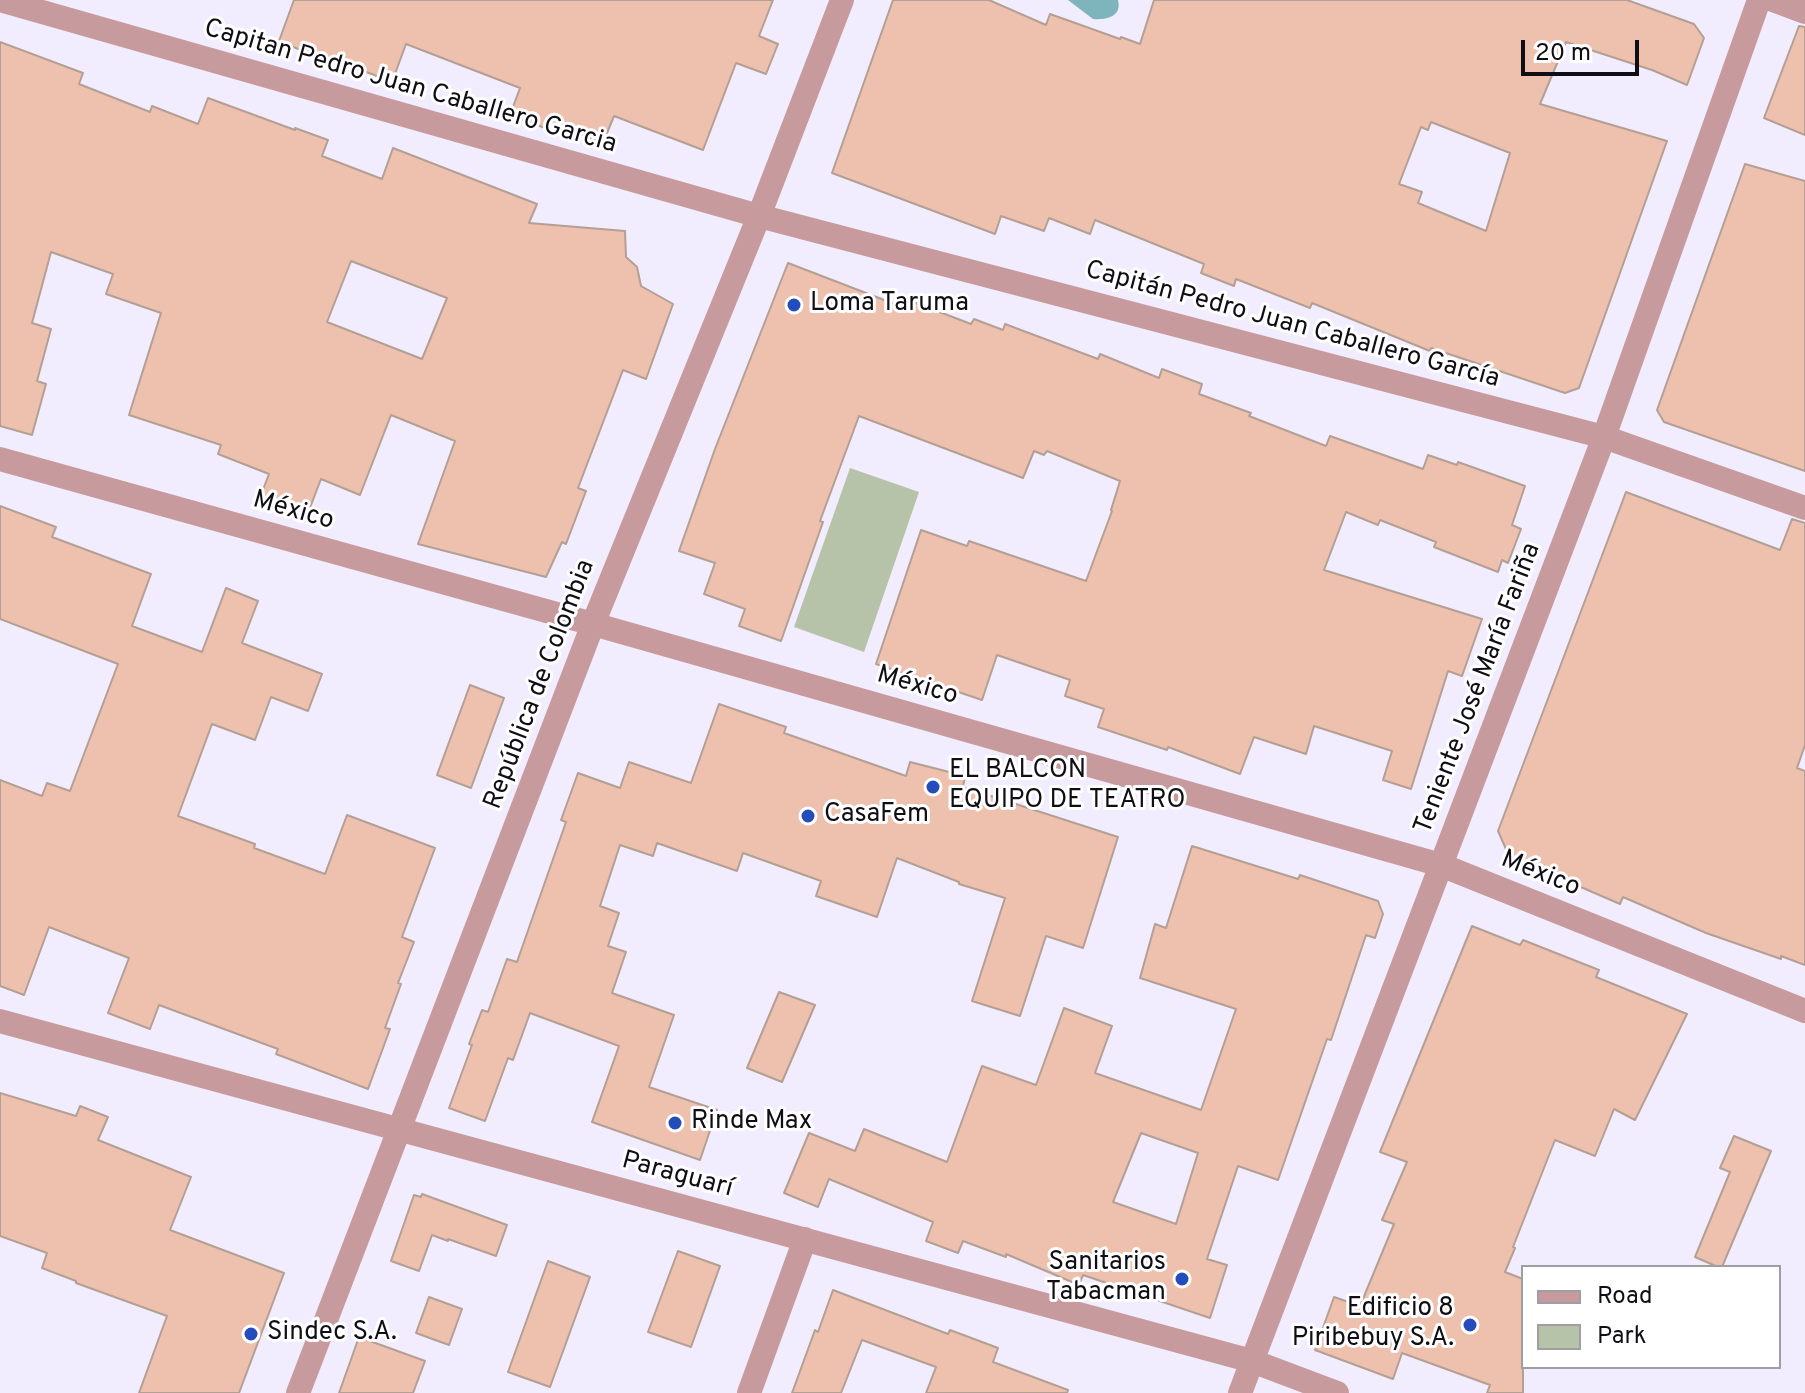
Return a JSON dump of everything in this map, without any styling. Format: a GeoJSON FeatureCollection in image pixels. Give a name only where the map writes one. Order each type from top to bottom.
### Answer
{"type":"FeatureCollection","features":[{"type":"Feature","properties":{"kind":"street","name":"Capitan Pedro Juan Caballero Garcia"},"geometry":{"type":"LineString","coordinates":[[0,0],[759,216]]}},
{"type":"Feature","properties":{"kind":"street","name":"República de Colombia"},"geometry":{"type":"LineString","coordinates":[[298,1393],[593,624],[759,216],[842,0]]}},
{"type":"Feature","properties":{"kind":"street","name":"Teniente José María Fariña"},"geometry":{"type":"LineString","coordinates":[[1240,1393],[1604,437],[1759,0]]}},
{"type":"Feature","properties":{"kind":"street"},"geometry":{"type":"LineString","coordinates":[[1773,0],[1805,12]]}},
{"type":"Feature","properties":{"kind":"street","name":"Capitán Pedro Juan Caballero García"},"geometry":{"type":"LineString","coordinates":[[759,216],[1604,437],[1805,508]]}},
{"type":"Feature","properties":{"kind":"street","name":"México"},"geometry":{"type":"LineString","coordinates":[[0,459],[1441,865],[1805,1011]]}},
{"type":"Feature","properties":{"kind":"street","name":"Paraguarí"},"geometry":{"type":"LineString","coordinates":[[0,1021],[1252,1361],[1337,1393]]}},
{"type":"Feature","properties":{"kind":"street"},"geometry":{"type":"LineString","coordinates":[[749,1393],[805,1239]]}},
{"type":"Feature","properties":{"kind":"green space"},"geometry":{"type":"Polygon","coordinates":[[[850,468],[919,492],[864,652],[794,627],[850,468]]]}},
{"type":"Feature","properties":{"kind":"shaded area"},"geometry":{"type":"Polygon","coordinates":[[[1068,0],[1118,0],[1119,6],[1112,16],[1093,19],[1068,0]]]}},
{"type":"Feature","properties":{"kind":"building"},"geometry":{"type":"Polygon","coordinates":[[[294,0],[773,0],[759,36],[778,44],[766,74],[736,63],[703,150],[614,116],[603,143],[560,126],[553,131],[510,115],[520,88],[406,44],[392,82],[279,41],[294,0]]]}},
{"type":"Feature","properties":{"kind":"building"},"geometry":{"type":"Polygon","coordinates":[[[893,0],[989,0],[1046,25],[1050,14],[1140,44],[1154,0],[1627,0],[1694,24],[1704,38],[1687,85],[1652,70],[1566,42],[1540,104],[1667,141],[1579,388],[1565,393],[1431,348],[1430,351],[1312,303],[1310,308],[1236,279],[1234,286],[1201,273],[1204,264],[1095,220],[1090,234],[1049,218],[1044,231],[1001,216],[995,234],[832,173],[893,0]],[[1431,122],[1428,130],[1421,127],[1399,184],[1422,192],[1418,203],[1486,231],[1510,153],[1431,122]]]}},
{"type":"Feature","properties":{"kind":"building"},"geometry":{"type":"Polygon","coordinates":[[[1799,26],[1805,27],[1805,135],[1764,118],[1799,26]]]}},
{"type":"Feature","properties":{"kind":"building"},"geometry":{"type":"Polygon","coordinates":[[[0,42],[83,73],[79,84],[150,112],[152,106],[198,124],[208,98],[328,140],[322,156],[382,179],[393,148],[537,204],[529,223],[625,231],[626,257],[637,267],[641,286],[673,304],[646,379],[623,370],[578,488],[586,491],[566,544],[562,542],[546,577],[418,544],[455,441],[391,415],[360,495],[321,479],[308,513],[261,495],[269,474],[218,454],[221,445],[129,415],[161,313],[106,294],[113,274],[51,252],[32,323],[51,329],[37,381],[46,384],[32,435],[0,426],[0,42]],[[351,261],[327,322],[422,359],[447,298],[351,261]]]}},
{"type":"Feature","properties":{"kind":"building"},"geometry":{"type":"Polygon","coordinates":[[[1745,164],[1805,181],[1805,471],[1664,422],[1657,410],[1745,164]]]}},
{"type":"Feature","properties":{"kind":"building"},"geometry":{"type":"Polygon","coordinates":[[[788,263],[905,308],[908,300],[971,324],[974,319],[1003,330],[1005,324],[1098,359],[1100,354],[1159,378],[1162,369],[1202,384],[1199,394],[1326,446],[1330,436],[1423,469],[1428,455],[1457,465],[1458,462],[1525,486],[1512,525],[1521,529],[1508,563],[1502,560],[1498,572],[1434,547],[1436,542],[1380,520],[1378,525],[1346,512],[1324,570],[1482,619],[1462,676],[1448,671],[1411,789],[1383,780],[1392,751],[1314,726],[1306,754],[1254,737],[1240,774],[1168,747],[1167,750],[1098,727],[1104,709],[1065,696],[1070,680],[997,655],[982,700],[876,664],[921,530],[967,546],[969,541],[1086,581],[1120,481],[1047,451],[1044,455],[1034,451],[1023,478],[859,416],[820,521],[823,522],[781,641],[739,626],[745,609],[704,594],[715,563],[679,551],[715,449],[788,263]]]}},
{"type":"Feature","properties":{"kind":"building"},"geometry":{"type":"Polygon","coordinates":[[[1626,492],[1780,550],[1792,519],[1805,523],[1805,745],[1797,768],[1805,771],[1805,965],[1706,933],[1623,897],[1620,904],[1509,856],[1498,831],[1626,492]]]}},
{"type":"Feature","properties":{"kind":"building"},"geometry":{"type":"Polygon","coordinates":[[[0,506],[56,527],[52,537],[151,574],[132,626],[202,652],[226,588],[258,601],[242,643],[322,674],[308,711],[271,697],[255,740],[212,724],[178,816],[325,874],[347,815],[435,848],[402,937],[414,942],[385,1028],[390,1029],[368,1089],[276,1054],[278,1049],[159,1005],[150,1029],[108,1013],[129,958],[49,927],[24,995],[0,986],[0,780],[42,796],[47,783],[70,791],[118,664],[0,619],[0,506]]]}},
{"type":"Feature","properties":{"kind":"building"},"geometry":{"type":"Polygon","coordinates":[[[470,685],[504,698],[471,788],[437,775],[470,685]]]}},
{"type":"Feature","properties":{"kind":"building"},"geometry":{"type":"Polygon","coordinates":[[[719,704],[786,727],[784,733],[906,776],[910,762],[965,776],[963,787],[1118,837],[1083,948],[1046,936],[1020,1016],[972,1001],[1005,898],[959,884],[897,858],[877,917],[816,896],[821,881],[743,853],[737,871],[657,843],[653,856],[620,845],[600,906],[619,913],[608,946],[626,952],[612,993],[674,1015],[649,1087],[717,1110],[700,1160],[592,1122],[619,1046],[530,1013],[513,1060],[508,1058],[485,1121],[449,1108],[482,1010],[488,1012],[507,959],[517,962],[566,822],[561,820],[578,773],[620,788],[629,762],[691,783],[719,704]]]}},
{"type":"Feature","properties":{"kind":"building"},"geometry":{"type":"Polygon","coordinates":[[[1192,846],[1298,879],[1300,875],[1378,901],[1383,914],[1375,938],[1366,935],[1331,1040],[1327,1039],[1278,1180],[1238,1166],[1207,1259],[1227,1265],[1210,1318],[1083,1275],[1079,1285],[1006,1254],[1006,1257],[963,1241],[958,1253],[926,1241],[933,1222],[829,1179],[818,1207],[784,1193],[809,1133],[855,1151],[864,1129],[947,1162],[982,1066],[1036,1085],[1064,1008],[1112,1026],[1095,1073],[1201,1110],[1236,1009],[1140,978],[1155,924],[1166,928],[1192,846]],[[1141,1133],[1113,1202],[1176,1224],[1198,1153],[1141,1133]]]}},
{"type":"Feature","properties":{"kind":"building"},"geometry":{"type":"Polygon","coordinates":[[[1472,926],[1520,945],[1523,940],[1599,970],[1596,977],[1687,1014],[1635,1120],[1614,1109],[1595,1156],[1555,1140],[1505,1272],[1521,1278],[1523,1393],[1487,1393],[1490,1385],[1402,1353],[1393,1379],[1315,1350],[1334,1297],[1360,1306],[1394,1224],[1382,1220],[1407,1162],[1380,1152],[1472,926]]]}},
{"type":"Feature","properties":{"kind":"building"},"geometry":{"type":"Polygon","coordinates":[[[779,992],[815,1005],[782,1082],[747,1068],[779,992]]]}},
{"type":"Feature","properties":{"kind":"building"},"geometry":{"type":"Polygon","coordinates":[[[0,1093],[76,1116],[80,1106],[108,1117],[98,1140],[191,1177],[170,1230],[284,1273],[239,1393],[139,1393],[167,1316],[42,1268],[47,1253],[0,1236],[0,1093]]]}},
{"type":"Feature","properties":{"kind":"building"},"geometry":{"type":"Polygon","coordinates":[[[1734,1136],[1771,1151],[1723,1265],[1713,1265],[1695,1257],[1730,1172],[1720,1168],[1734,1136]]]}},
{"type":"Feature","properties":{"kind":"building"},"geometry":{"type":"Polygon","coordinates":[[[422,1194],[507,1225],[496,1256],[432,1235],[419,1271],[391,1261],[414,1195],[421,1197],[422,1194]]]}},
{"type":"Feature","properties":{"kind":"building"},"geometry":{"type":"Polygon","coordinates":[[[678,1251],[720,1266],[691,1347],[648,1332],[678,1251]]]}},
{"type":"Feature","properties":{"kind":"building"},"geometry":{"type":"Polygon","coordinates":[[[548,1261],[590,1277],[550,1387],[508,1372],[548,1261]]]}},
{"type":"Feature","properties":{"kind":"building"},"geometry":{"type":"Polygon","coordinates":[[[833,1290],[948,1334],[950,1330],[998,1348],[993,1362],[1068,1390],[1067,1393],[926,1393],[936,1367],[862,1340],[841,1393],[792,1393],[833,1290]]]}},
{"type":"Feature","properties":{"kind":"building"},"geometry":{"type":"Polygon","coordinates":[[[429,1297],[462,1309],[449,1345],[416,1333],[429,1297]]]}},
{"type":"Feature","properties":{"kind":"building"},"geometry":{"type":"Polygon","coordinates":[[[359,1337],[425,1361],[413,1393],[339,1393],[359,1337]]]}},
{"type":"Feature","properties":{"kind":"place","name":"Loma Taruma"},"geometry":{"type":"Point","coordinates":[794,305]}},
{"type":"Feature","properties":{"kind":"place","name":"EL BALCON EQUIPO DE TEATRO"},"geometry":{"type":"Point","coordinates":[933,787]}},
{"type":"Feature","properties":{"kind":"place","name":"CasaFem"},"geometry":{"type":"Point","coordinates":[808,816]}},
{"type":"Feature","properties":{"kind":"place","name":"Rinde Max"},"geometry":{"type":"Point","coordinates":[675,1123]}},
{"type":"Feature","properties":{"kind":"place","name":"Sanitarios Tabacman"},"geometry":{"type":"Point","coordinates":[1182,1279]}},
{"type":"Feature","properties":{"kind":"place","name":"Edificio 8 Piribebuy S.A."},"geometry":{"type":"Point","coordinates":[1470,1325]}},
{"type":"Feature","properties":{"kind":"place","name":"Sindec S.A."},"geometry":{"type":"Point","coordinates":[251,1334]}}]}
